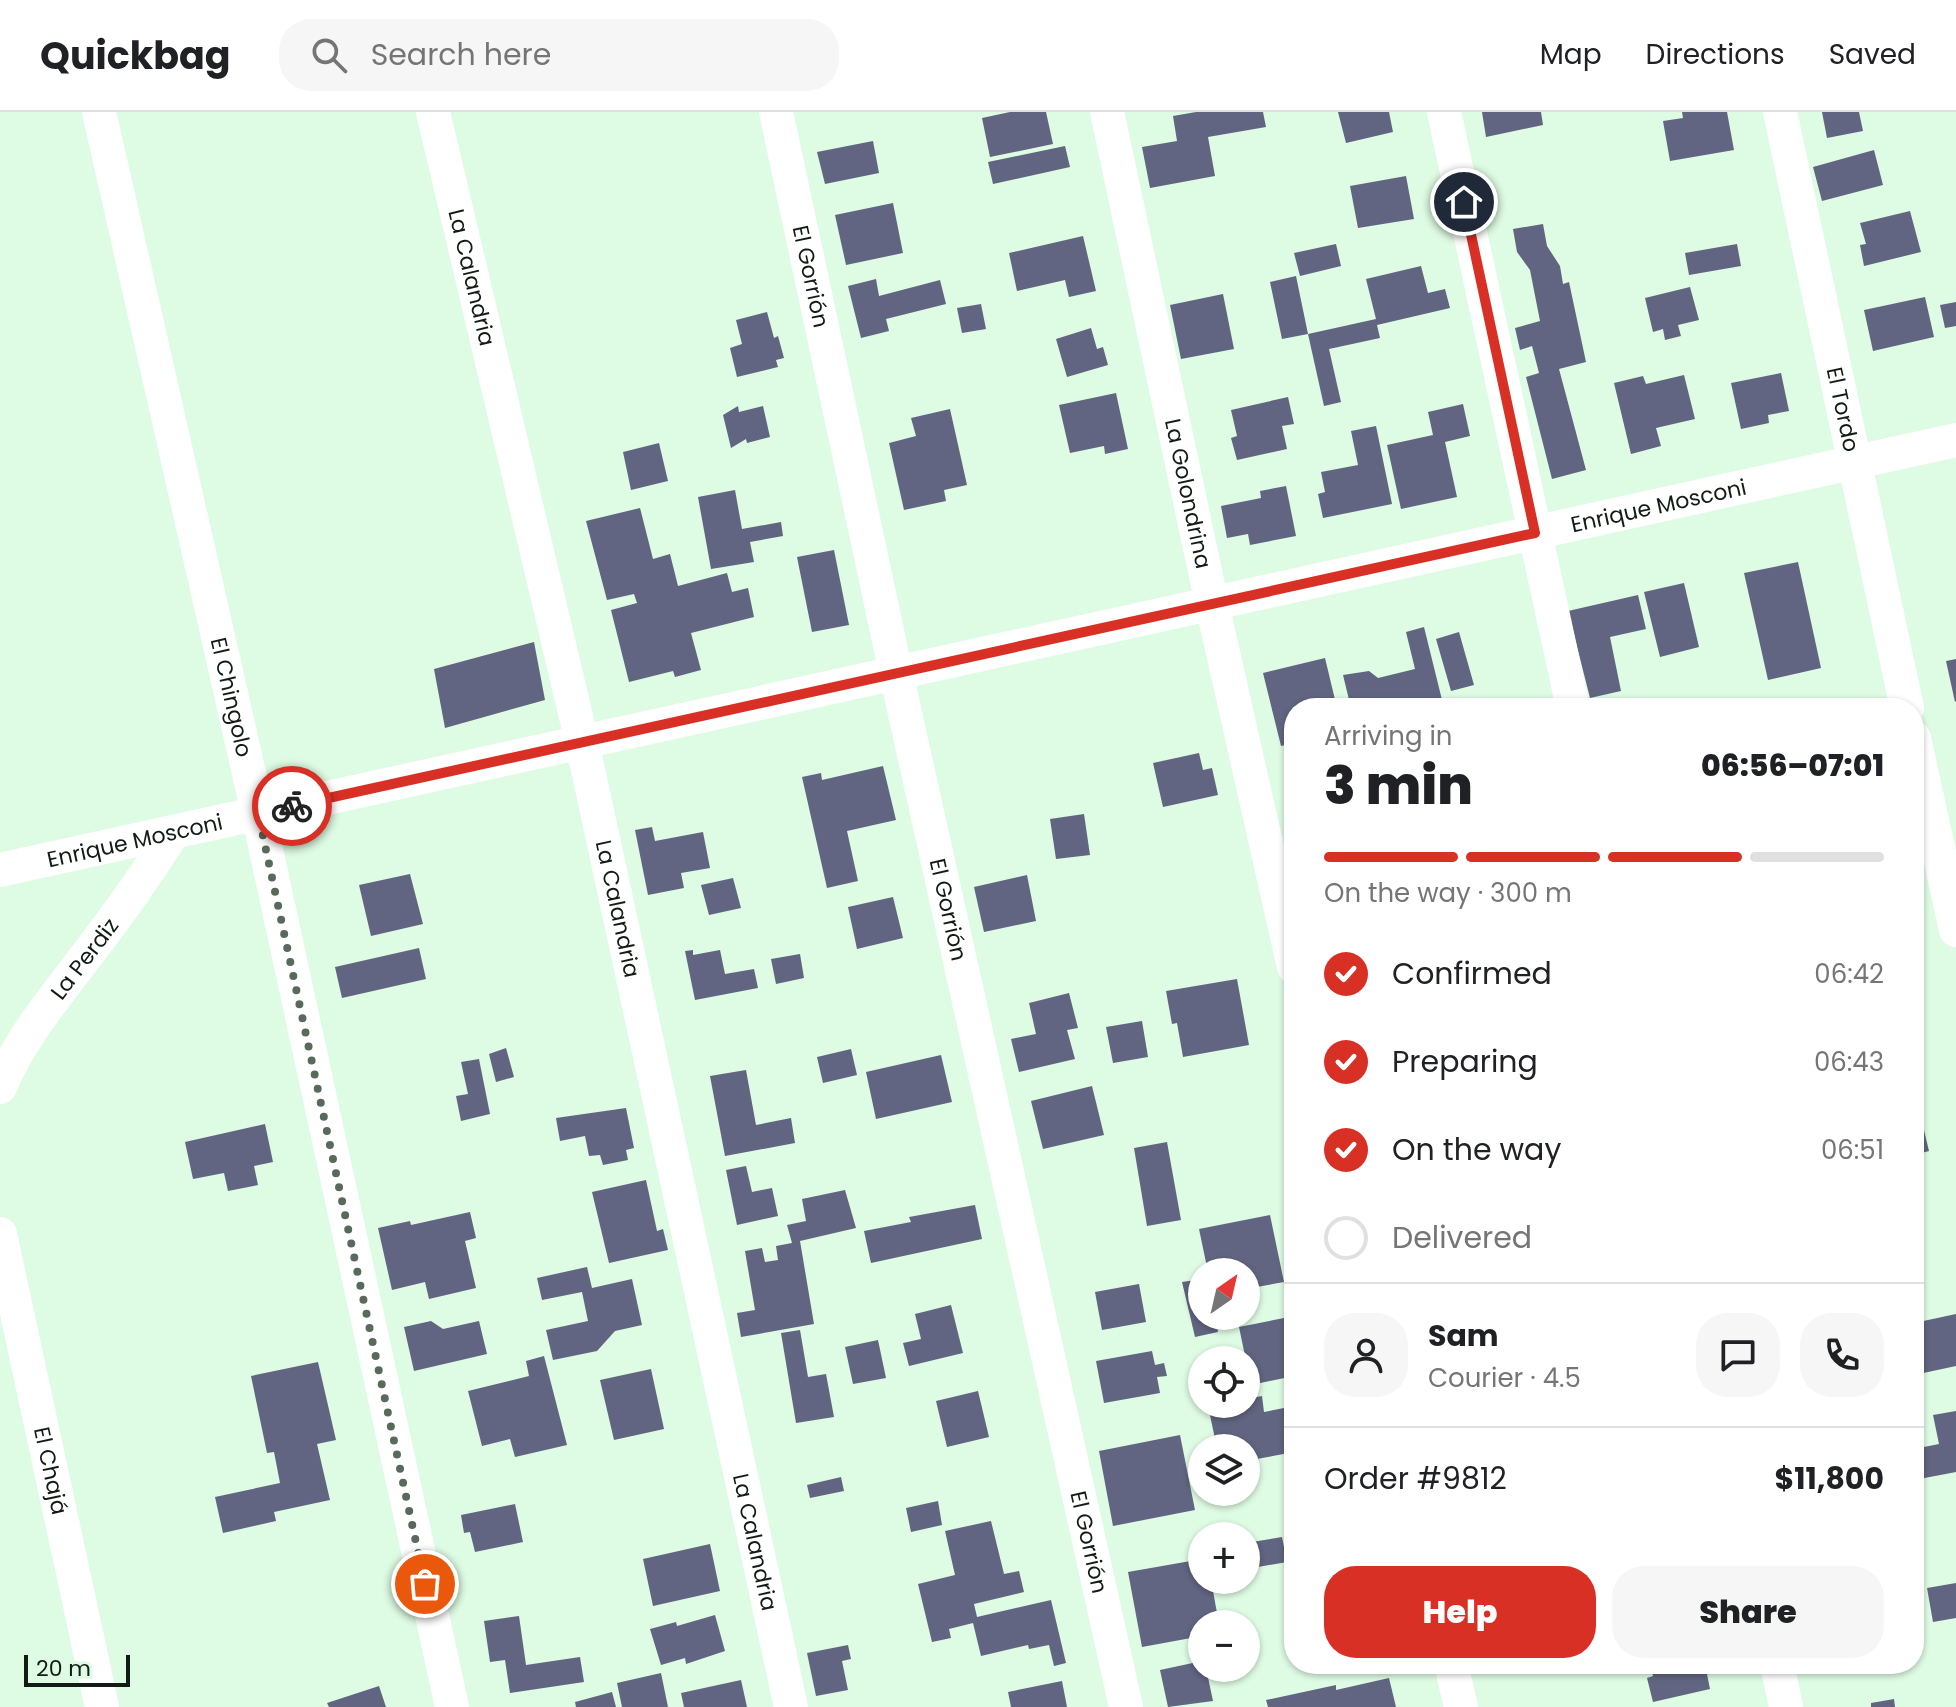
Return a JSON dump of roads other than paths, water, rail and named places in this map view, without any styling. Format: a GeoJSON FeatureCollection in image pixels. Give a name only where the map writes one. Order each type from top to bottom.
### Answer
{"type":"FeatureCollection","features":[{"type":"Feature","properties":{"kind":"street","name":"El Chingolo"},"geometry":{"type":"LineString","coordinates":[[99,112],[258,813],[452,1707]]}},
{"type":"Feature","properties":{"kind":"street","name":"La Calandria"},"geometry":{"type":"LineString","coordinates":[[433,112],[582,742],[791,1707]]}},
{"type":"Feature","properties":{"kind":"street","name":"El Gorrión"},"geometry":{"type":"LineString","coordinates":[[776,112],[896,673],[1126,1707]]}},
{"type":"Feature","properties":{"kind":"street","name":"La Golondrina"},"geometry":{"type":"LineString","coordinates":[[1107,112],[1284,923]]}},
{"type":"Feature","properties":{"kind":"street"},"geometry":{"type":"LineString","coordinates":[[1444,112],[1571,698]]}},
{"type":"Feature","properties":{"kind":"street","name":"El Tordo"},"geometry":{"type":"LineString","coordinates":[[1780,112],[1905,698]]}},
{"type":"Feature","properties":{"kind":"street","name":"Enrique Mosconi"},"geometry":{"type":"LineString","coordinates":[[0,870],[1956,440]]}},
{"type":"Feature","properties":{"kind":"street"},"geometry":{"type":"LineString","coordinates":[[1924,784],[1956,930]]}},
{"type":"Feature","properties":{"kind":"street","name":"La Perdiz"},"geometry":{"type":"LineString","coordinates":[[0,1087],[9,1065],[37,1020],[144,879],[173,832]]}},
{"type":"Feature","properties":{"kind":"street","name":"El Chajá"},"geometry":{"type":"LineString","coordinates":[[0,1234],[102,1707]]}},
{"type":"Feature","properties":{"kind":"street"},"geometry":{"type":"LineString","coordinates":[[1453,1674],[1461,1707]]}},
{"type":"Feature","properties":{"kind":"street"},"geometry":{"type":"LineString","coordinates":[[1779,1674],[1786,1707]]}}]}
